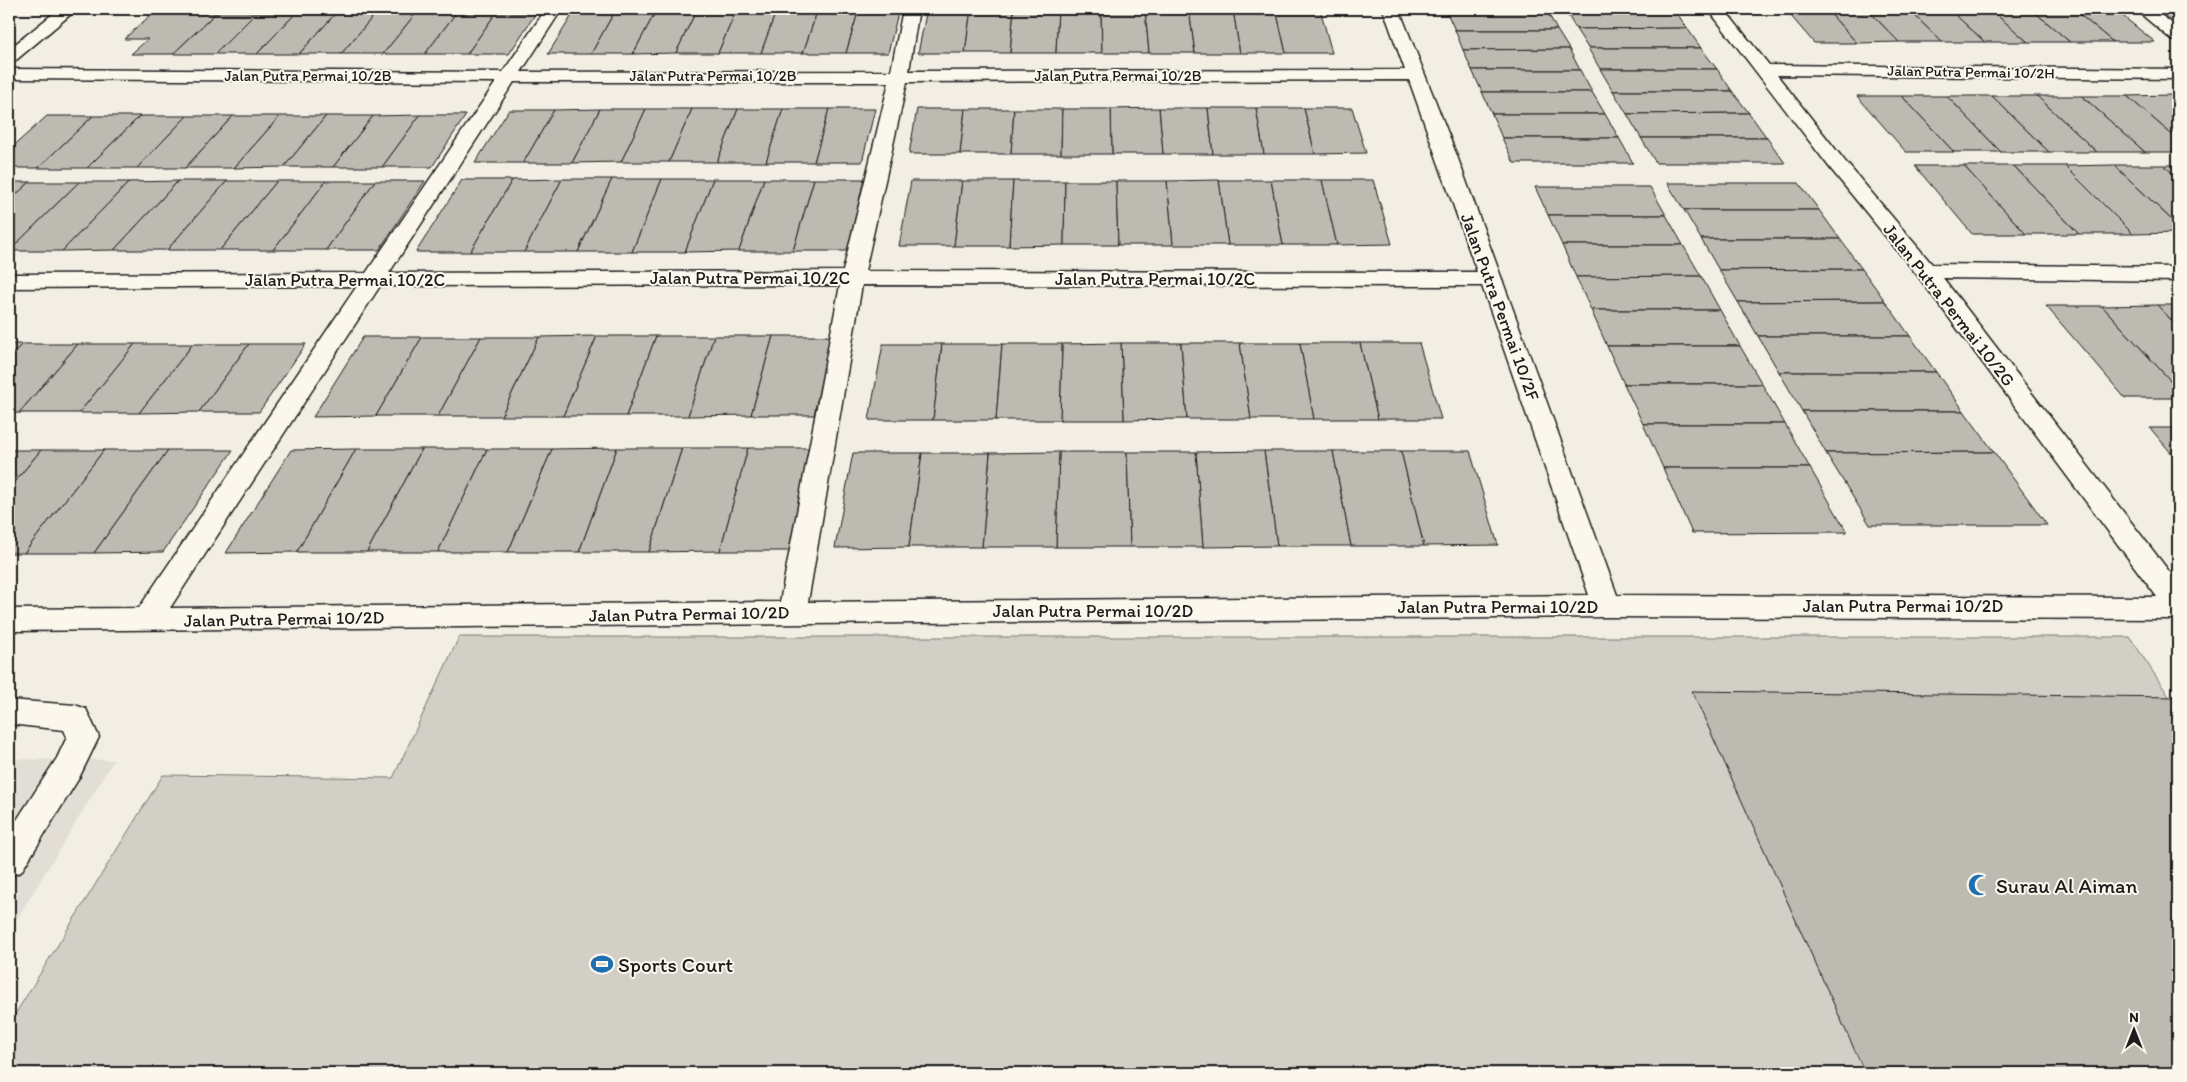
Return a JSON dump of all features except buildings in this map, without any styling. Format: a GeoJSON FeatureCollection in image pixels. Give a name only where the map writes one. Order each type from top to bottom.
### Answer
{"type":"FeatureCollection","features":[{"type":"Feature","properties":{"kind":"street"},"geometry":{"type":"LineString","coordinates":[[9,56],[69,9]]}},
{"type":"Feature","properties":{"kind":"street"},"geometry":{"type":"LineString","coordinates":[[146,620],[511,77],[554,9]]}},
{"type":"Feature","properties":{"kind":"street"},"geometry":{"type":"LineString","coordinates":[[792,613],[852,278],[899,76],[910,9]]}},
{"type":"Feature","properties":{"kind":"street","name":"Jalan Putra Permai 10/2F"},"geometry":{"type":"LineString","coordinates":[[1391,9],[1417,75],[1607,606]]}},
{"type":"Feature","properties":{"kind":"street","name":"Jalan Putra Permai 10/2G"},"geometry":{"type":"LineString","coordinates":[[1716,9],[1837,164],[1926,272],[2178,604]]}},
{"type":"Feature","properties":{"kind":"street"},"geometry":{"type":"LineString","coordinates":[[2143,9],[2178,36]]}},
{"type":"Feature","properties":{"kind":"street","name":"Jalan Putra Permai 10/2H"},"geometry":{"type":"LineString","coordinates":[[1764,70],[2178,74]]}},
{"type":"Feature","properties":{"kind":"street","name":"Jalan Putra Permai 10/2B"},"geometry":{"type":"LineString","coordinates":[[9,74],[511,77],[1417,75]]}},
{"type":"Feature","properties":{"kind":"street"},"geometry":{"type":"LineString","coordinates":[[1926,272],[2178,274]]}},
{"type":"Feature","properties":{"kind":"street","name":"Jalan Putra Permai 10/2C"},"geometry":{"type":"LineString","coordinates":[[9,281],[852,278],[1491,280]]}},
{"type":"Feature","properties":{"kind":"street","name":"Jalan Putra Permai 10/2D"},"geometry":{"type":"LineString","coordinates":[[9,620],[1607,606],[2178,608]]}},
{"type":"Feature","properties":{"kind":"street"},"geometry":{"type":"LineString","coordinates":[[9,712],[75,718],[83,737],[68,768],[9,861]]}},
{"type":"Feature","properties":{"kind":"shaded area"},"geometry":{"type":"Polygon","coordinates":[[[459,637],[2130,637],[2178,710],[2178,1073],[9,1073],[9,1024],[163,775],[393,778],[459,637]]]}},
{"type":"Feature","properties":{"kind":"shaded area"},"geometry":{"type":"Polygon","coordinates":[[[9,759],[114,760],[9,932],[9,759]]]}},
{"type":"Feature","properties":{"kind":"place","name":"Surau Al Aiman"},"geometry":{"type":"Point","coordinates":[1979,885]}},
{"type":"Feature","properties":{"kind":"place","name":"Sports Court"},"geometry":{"type":"Point","coordinates":[602,964]}}]}
